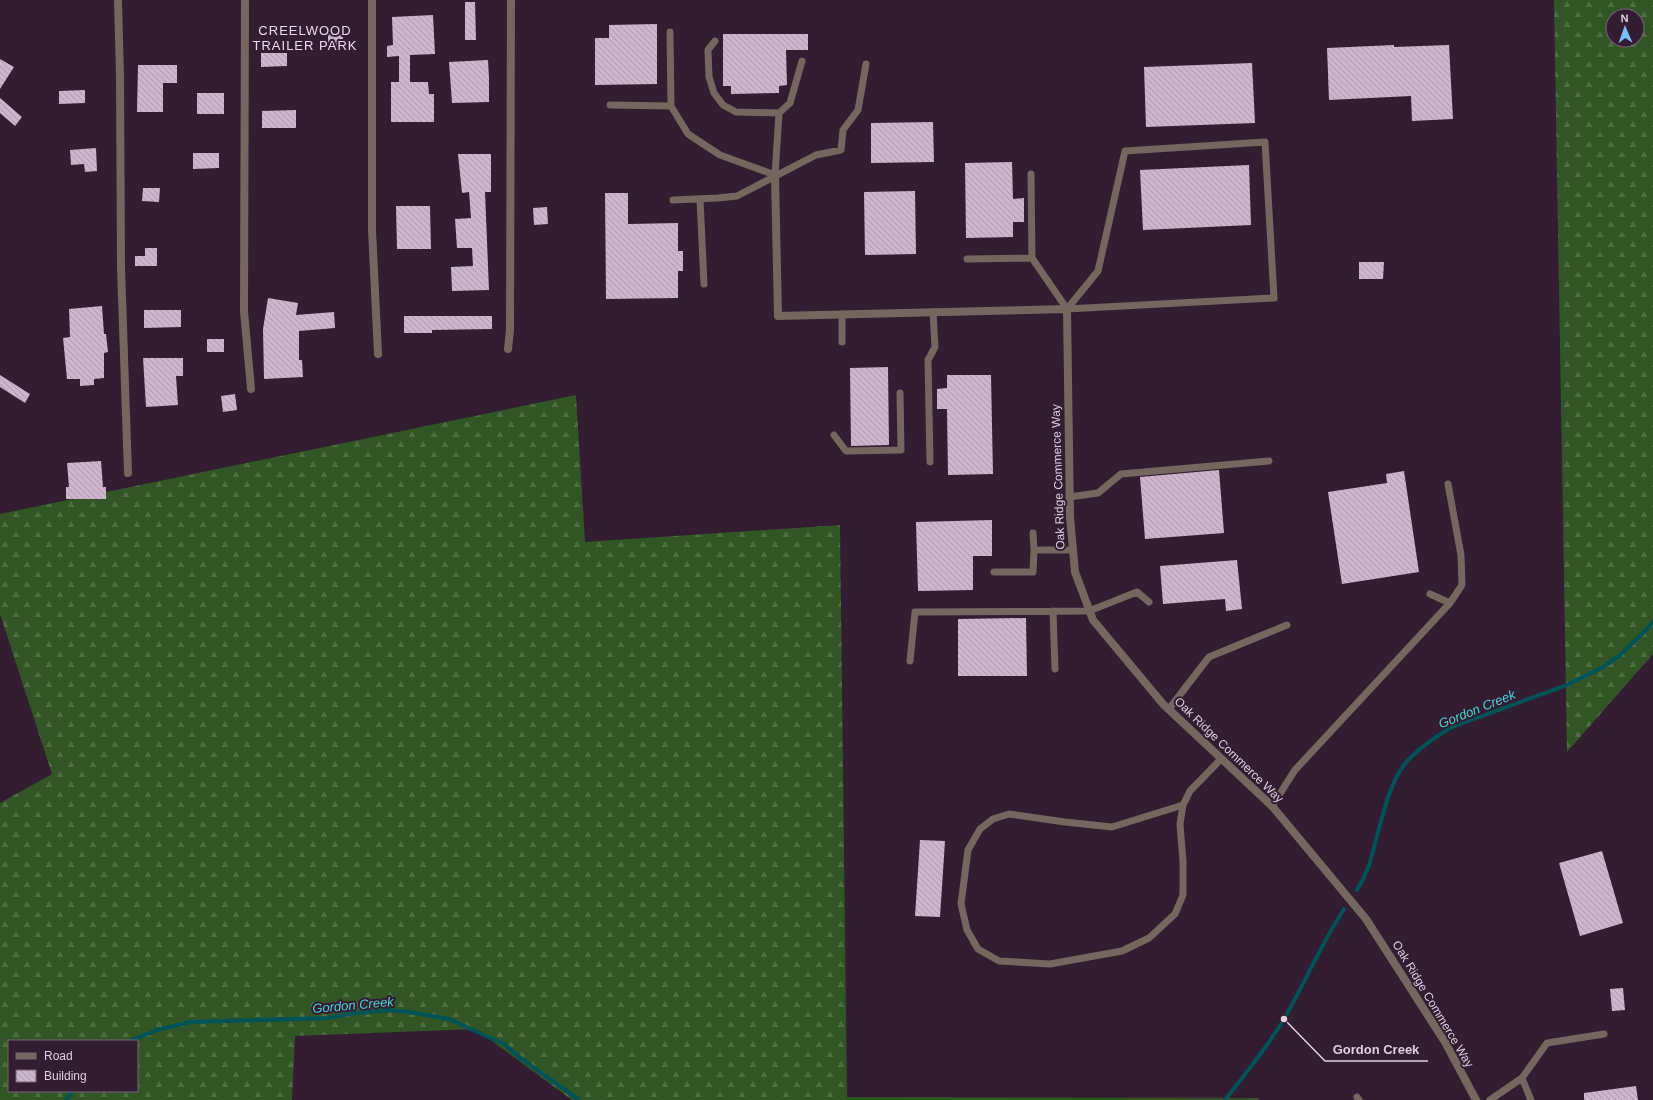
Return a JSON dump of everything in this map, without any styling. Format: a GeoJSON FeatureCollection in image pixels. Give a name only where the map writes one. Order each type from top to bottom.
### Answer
{"type":"FeatureCollection","features":[{"type":"Feature","properties":{"kind":"street"},"geometry":{"type":"LineString","coordinates":[[118,0],[121,268],[128,473]]}},
{"type":"Feature","properties":{"kind":"street"},"geometry":{"type":"LineString","coordinates":[[245,0],[244,311],[251,389]]}},
{"type":"Feature","properties":{"kind":"street"},"geometry":{"type":"LineString","coordinates":[[372,0],[372,230],[378,354]]}},
{"type":"Feature","properties":{"kind":"street"},"geometry":{"type":"LineString","coordinates":[[508,349],[510,322],[512,0]]}},
{"type":"Feature","properties":{"kind":"street"},"geometry":{"type":"LineString","coordinates":[[775,175],[778,316],[1067,309]]}},
{"type":"Feature","properties":{"kind":"street","name":"Oak Ridge Commerce Way"},"geometry":{"type":"LineString","coordinates":[[1067,309],[1069,497],[1073,550],[1075,572],[1092,620],[1168,709],[1272,806],[1366,919],[1445,1042],[1476,1100]]}},
{"type":"Feature","properties":{"kind":"lane"},"geometry":{"type":"LineString","coordinates":[[670,32],[671,106],[688,134],[720,154],[775,175]]}},
{"type":"Feature","properties":{"kind":"lane"},"geometry":{"type":"LineString","coordinates":[[715,41],[708,50],[709,77],[714,92],[724,105],[736,112],[778,113],[790,103],[802,61]]}},
{"type":"Feature","properties":{"kind":"lane"},"geometry":{"type":"LineString","coordinates":[[673,200],[737,196],[816,155],[841,150],[843,130],[858,110],[866,64]]}},
{"type":"Feature","properties":{"kind":"lane"},"geometry":{"type":"LineString","coordinates":[[610,105],[671,106]]}},
{"type":"Feature","properties":{"kind":"lane"},"geometry":{"type":"LineString","coordinates":[[775,175],[778,113]]}},
{"type":"Feature","properties":{"kind":"lane"},"geometry":{"type":"LineString","coordinates":[[1265,142],[1274,298],[1067,309],[1098,271],[1125,150],[1265,142]]}},
{"type":"Feature","properties":{"kind":"lane"},"geometry":{"type":"LineString","coordinates":[[1031,174],[1032,258],[1067,309]]}},
{"type":"Feature","properties":{"kind":"lane"},"geometry":{"type":"LineString","coordinates":[[700,199],[704,284]]}},
{"type":"Feature","properties":{"kind":"lane"},"geometry":{"type":"LineString","coordinates":[[967,259],[1032,258]]}},
{"type":"Feature","properties":{"kind":"lane"},"geometry":{"type":"LineString","coordinates":[[930,462],[928,360],[935,347],[934,312]]}},
{"type":"Feature","properties":{"kind":"lane"},"geometry":{"type":"LineString","coordinates":[[842,314],[842,342]]}},
{"type":"Feature","properties":{"kind":"lane"},"geometry":{"type":"LineString","coordinates":[[834,435],[846,451],[901,450],[900,393]]}},
{"type":"Feature","properties":{"kind":"lane"},"geometry":{"type":"LineString","coordinates":[[1069,497],[1098,493],[1121,474],[1269,461]]}},
{"type":"Feature","properties":{"kind":"lane"},"geometry":{"type":"LineString","coordinates":[[1272,806],[1295,770],[1450,602],[1462,585],[1461,555],[1448,484]]}},
{"type":"Feature","properties":{"kind":"lane"},"geometry":{"type":"LineString","coordinates":[[994,572],[1033,572],[1033,533]]}},
{"type":"Feature","properties":{"kind":"lane"},"geometry":{"type":"LineString","coordinates":[[1034,550],[1073,550]]}},
{"type":"Feature","properties":{"kind":"lane"},"geometry":{"type":"LineString","coordinates":[[910,661],[915,612],[1089,611],[1137,592],[1149,602]]}},
{"type":"Feature","properties":{"kind":"lane"},"geometry":{"type":"LineString","coordinates":[[1430,594],[1450,602]]}},
{"type":"Feature","properties":{"kind":"lane"},"geometry":{"type":"LineString","coordinates":[[1053,611],[1055,669]]}},
{"type":"Feature","properties":{"kind":"lane"},"geometry":{"type":"LineString","coordinates":[[1168,709],[1209,657],[1287,625]]}},
{"type":"Feature","properties":{"kind":"lane"},"geometry":{"type":"LineString","coordinates":[[1183,805],[1112,827],[1009,814],[993,819],[980,829],[968,850],[961,904],[967,930],[978,949],[999,961],[1050,964],[1122,951],[1149,938],[1175,914],[1183,895],[1183,861],[1180,824],[1183,805],[1190,791],[1221,759]]}},
{"type":"Feature","properties":{"kind":"lane"},"geometry":{"type":"LineString","coordinates":[[1490,1100],[1522,1078],[1546,1043],[1604,1034]]}},
{"type":"Feature","properties":{"kind":"lane"},"geometry":{"type":"LineString","coordinates":[[1522,1078],[1531,1100]]}},
{"type":"Feature","properties":{"kind":"green space"},"geometry":{"type":"Polygon","coordinates":[[[1554,0],[1653,0],[1653,654],[1567,752],[1554,0]]]}},
{"type":"Feature","properties":{"kind":"green space"},"geometry":{"type":"Polygon","coordinates":[[[576,395],[585,542],[840,525],[847,1097],[1260,1098],[1258,1100],[572,1100],[476,1029],[295,1036],[292,1100],[0,1100],[0,803],[52,774],[0,614],[0,514],[576,395]]]}},
{"type":"Feature","properties":{"kind":"building"},"geometry":{"type":"Polygon","coordinates":[[[465,2],[475,2],[476,40],[465,40],[465,2]]]}},
{"type":"Feature","properties":{"kind":"building"},"geometry":{"type":"Polygon","coordinates":[[[433,15],[435,54],[410,55],[410,82],[428,82],[429,94],[434,94],[434,122],[391,122],[391,82],[399,82],[399,56],[387,57],[387,46],[393,45],[392,17],[433,15]]]}},
{"type":"Feature","properties":{"kind":"building"},"geometry":{"type":"Polygon","coordinates":[[[657,24],[657,84],[595,85],[595,38],[609,38],[609,25],[657,24]]]}},
{"type":"Feature","properties":{"kind":"building"},"geometry":{"type":"Polygon","coordinates":[[[328,33],[343,33],[343,46],[328,46],[328,33]]]}},
{"type":"Feature","properties":{"kind":"building"},"geometry":{"type":"Polygon","coordinates":[[[723,34],[808,34],[808,50],[786,50],[787,85],[779,86],[779,93],[731,94],[731,86],[723,86],[723,34]]]}},
{"type":"Feature","properties":{"kind":"building"},"geometry":{"type":"Polygon","coordinates":[[[1394,45],[1394,47],[1449,45],[1453,119],[1412,121],[1411,96],[1329,100],[1327,48],[1394,45]]]}},
{"type":"Feature","properties":{"kind":"building"},"geometry":{"type":"Polygon","coordinates":[[[261,53],[287,53],[287,66],[261,67],[261,53]]]}},
{"type":"Feature","properties":{"kind":"building"},"geometry":{"type":"Polygon","coordinates":[[[0,59],[14,67],[0,89],[0,59]]]}},
{"type":"Feature","properties":{"kind":"building"},"geometry":{"type":"Polygon","coordinates":[[[488,60],[489,102],[452,103],[449,62],[488,60]]]}},
{"type":"Feature","properties":{"kind":"building"},"geometry":{"type":"Polygon","coordinates":[[[1252,63],[1255,123],[1146,127],[1144,67],[1252,63]]]}},
{"type":"Feature","properties":{"kind":"building"},"geometry":{"type":"Polygon","coordinates":[[[138,65],[177,65],[177,83],[163,83],[163,112],[137,112],[138,65]]]}},
{"type":"Feature","properties":{"kind":"building"},"geometry":{"type":"Polygon","coordinates":[[[85,90],[85,103],[59,104],[59,91],[85,90]]]}},
{"type":"Feature","properties":{"kind":"building"},"geometry":{"type":"Polygon","coordinates":[[[197,93],[224,93],[224,114],[197,114],[197,93]]]}},
{"type":"Feature","properties":{"kind":"building"},"geometry":{"type":"Polygon","coordinates":[[[0,98],[22,117],[15,126],[0,113],[0,98]]]}},
{"type":"Feature","properties":{"kind":"building"},"geometry":{"type":"Polygon","coordinates":[[[296,110],[296,128],[262,128],[262,111],[296,110]]]}},
{"type":"Feature","properties":{"kind":"building"},"geometry":{"type":"Polygon","coordinates":[[[933,122],[934,162],[871,163],[871,123],[933,122]]]}},
{"type":"Feature","properties":{"kind":"building"},"geometry":{"type":"Polygon","coordinates":[[[96,148],[97,171],[85,172],[84,164],[71,165],[70,150],[96,148]]]}},
{"type":"Feature","properties":{"kind":"building"},"geometry":{"type":"Polygon","coordinates":[[[193,153],[219,153],[219,168],[193,169],[193,153]]]}},
{"type":"Feature","properties":{"kind":"building"},"geometry":{"type":"Polygon","coordinates":[[[458,154],[491,154],[491,192],[485,192],[489,290],[452,291],[451,267],[473,266],[472,248],[457,248],[455,219],[471,218],[469,192],[462,193],[458,154]]]}},
{"type":"Feature","properties":{"kind":"building"},"geometry":{"type":"Polygon","coordinates":[[[1012,162],[1013,199],[1024,198],[1024,222],[1013,222],[1013,237],[966,238],[965,163],[1012,162]]]}},
{"type":"Feature","properties":{"kind":"building"},"geometry":{"type":"Polygon","coordinates":[[[1249,165],[1251,225],[1143,230],[1140,170],[1249,165]]]}},
{"type":"Feature","properties":{"kind":"building"},"geometry":{"type":"Polygon","coordinates":[[[143,188],[160,188],[159,202],[142,201],[143,188]]]}},
{"type":"Feature","properties":{"kind":"building"},"geometry":{"type":"Polygon","coordinates":[[[915,191],[916,254],[865,255],[864,192],[915,191]]]}},
{"type":"Feature","properties":{"kind":"building"},"geometry":{"type":"Polygon","coordinates":[[[605,193],[628,193],[628,224],[678,223],[678,251],[683,251],[683,271],[678,271],[678,298],[606,299],[605,193]]]}},
{"type":"Feature","properties":{"kind":"building"},"geometry":{"type":"Polygon","coordinates":[[[396,206],[430,206],[431,249],[397,249],[396,206]]]}},
{"type":"Feature","properties":{"kind":"building"},"geometry":{"type":"Polygon","coordinates":[[[547,207],[548,224],[534,225],[533,208],[547,207]]]}},
{"type":"Feature","properties":{"kind":"building"},"geometry":{"type":"Polygon","coordinates":[[[145,248],[157,248],[157,266],[135,266],[135,256],[145,256],[145,248]]]}},
{"type":"Feature","properties":{"kind":"building"},"geometry":{"type":"Polygon","coordinates":[[[1359,262],[1384,262],[1383,279],[1359,279],[1359,262]]]}},
{"type":"Feature","properties":{"kind":"building"},"geometry":{"type":"Polygon","coordinates":[[[268,298],[298,303],[296,315],[334,312],[335,328],[299,331],[299,360],[302,360],[303,377],[264,379],[263,329],[268,298]]]}},
{"type":"Feature","properties":{"kind":"building"},"geometry":{"type":"Polygon","coordinates":[[[102,306],[104,334],[106,334],[108,352],[104,353],[104,378],[94,379],[94,385],[80,386],[80,379],[67,379],[63,338],[70,337],[69,309],[102,306]]]}},
{"type":"Feature","properties":{"kind":"building"},"geometry":{"type":"Polygon","coordinates":[[[144,310],[181,310],[181,327],[144,328],[144,310]]]}},
{"type":"Feature","properties":{"kind":"building"},"geometry":{"type":"Polygon","coordinates":[[[404,316],[492,316],[492,329],[432,330],[432,333],[404,333],[404,316]]]}},
{"type":"Feature","properties":{"kind":"building"},"geometry":{"type":"Polygon","coordinates":[[[207,339],[224,339],[224,352],[207,352],[207,339]]]}},
{"type":"Feature","properties":{"kind":"building"},"geometry":{"type":"Polygon","coordinates":[[[143,358],[183,358],[183,376],[176,376],[178,405],[146,407],[143,358]]]}},
{"type":"Feature","properties":{"kind":"building"},"geometry":{"type":"Polygon","coordinates":[[[888,367],[889,445],[851,446],[850,368],[888,367]]]}},
{"type":"Feature","properties":{"kind":"building"},"geometry":{"type":"Polygon","coordinates":[[[0,375],[30,394],[25,403],[0,387],[0,375]]]}},
{"type":"Feature","properties":{"kind":"building"},"geometry":{"type":"Polygon","coordinates":[[[947,375],[991,375],[993,474],[948,475],[947,409],[937,409],[937,389],[947,388],[947,375]]]}},
{"type":"Feature","properties":{"kind":"building"},"geometry":{"type":"Polygon","coordinates":[[[235,394],[237,410],[223,412],[221,396],[235,394]]]}},
{"type":"Feature","properties":{"kind":"building"},"geometry":{"type":"Polygon","coordinates":[[[101,461],[103,487],[106,487],[106,499],[66,499],[66,487],[69,487],[67,463],[101,461]]]}},
{"type":"Feature","properties":{"kind":"building"},"geometry":{"type":"Polygon","coordinates":[[[1219,470],[1224,533],[1145,539],[1140,477],[1219,470]]]}},
{"type":"Feature","properties":{"kind":"building"},"geometry":{"type":"Polygon","coordinates":[[[1404,471],[1419,572],[1342,584],[1328,492],[1387,483],[1386,474],[1404,471]]]}},
{"type":"Feature","properties":{"kind":"building"},"geometry":{"type":"Polygon","coordinates":[[[992,520],[992,556],[973,556],[973,590],[918,591],[916,522],[992,520]]]}},
{"type":"Feature","properties":{"kind":"building"},"geometry":{"type":"Polygon","coordinates":[[[1237,560],[1242,609],[1226,611],[1225,599],[1163,604],[1160,566],[1237,560]]]}},
{"type":"Feature","properties":{"kind":"building"},"geometry":{"type":"Polygon","coordinates":[[[1026,618],[1027,676],[958,676],[958,619],[1026,618]]]}},
{"type":"Feature","properties":{"kind":"building"},"geometry":{"type":"Polygon","coordinates":[[[920,840],[945,841],[940,917],[915,916],[920,840]]]}},
{"type":"Feature","properties":{"kind":"building"},"geometry":{"type":"Polygon","coordinates":[[[1602,851],[1623,923],[1580,936],[1559,863],[1602,851]]]}},
{"type":"Feature","properties":{"kind":"building"},"geometry":{"type":"Polygon","coordinates":[[[1623,988],[1625,1010],[1612,1011],[1610,989],[1623,988]]]}},
{"type":"Feature","properties":{"kind":"building"},"geometry":{"type":"Polygon","coordinates":[[[1636,1086],[1638,1100],[1584,1100],[1584,1093],[1636,1086]]]}},
{"type":"Feature","properties":{"kind":"waterway","name":"Gordon Creek"},"geometry":{"type":"LineString","coordinates":[[1357,890],[1372,857],[1390,792],[1400,771],[1414,754],[1433,739],[1452,727],[1567,685],[1603,667],[1620,655],[1649,627],[1653,621]]}},
{"type":"Feature","properties":{"kind":"waterway","name":"Gordon Creek"},"geometry":{"type":"LineString","coordinates":[[1225,1100],[1256,1061],[1277,1030],[1344,909]]}},
{"type":"Feature","properties":{"kind":"waterway","name":"Gordon Creek"},"geometry":{"type":"LineString","coordinates":[[132,1040],[157,1030],[191,1022],[328,1018],[348,1014],[388,1010],[409,1012],[449,1019],[504,1044],[519,1057],[579,1100]]}},
{"type":"Feature","properties":{"kind":"waterway","name":"Gordon Creek"},"geometry":{"type":"LineString","coordinates":[[66,1100],[72,1092]]}},
{"type":"Feature","properties":{"kind":"place","name":"Gordon Creek"},"geometry":{"type":"Point","coordinates":[1284,1019]}},
{"type":"Feature","properties":{"kind":"district","name":"CREELWOOD TRAILER PARK"},"geometry":{"type":"Point","coordinates":[305,38]}}]}
